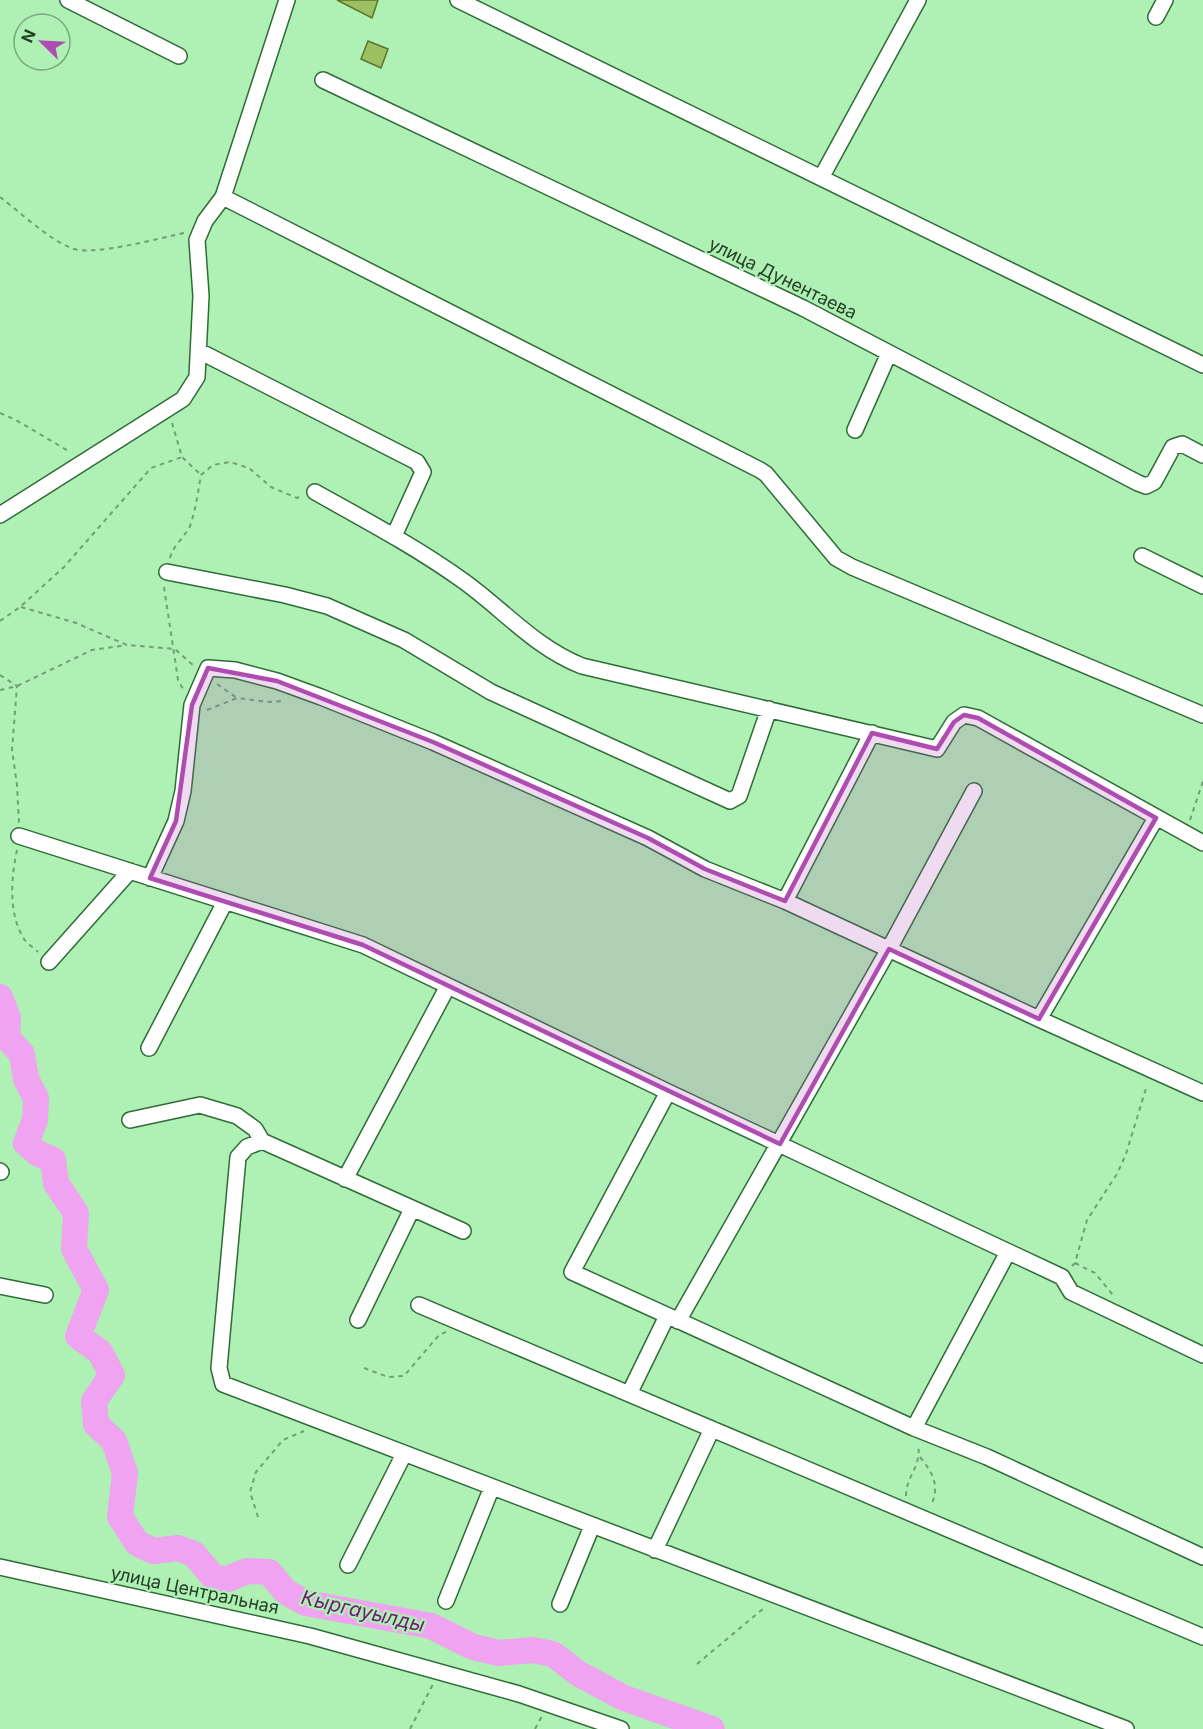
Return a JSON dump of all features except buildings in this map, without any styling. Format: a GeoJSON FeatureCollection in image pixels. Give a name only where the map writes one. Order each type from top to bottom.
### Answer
{"type":"FeatureCollection","features":[{"type":"Feature","properties":{"kind":"street"},"geometry":{"type":"LineString","coordinates":[[68,0],[179,56]]}},
{"type":"Feature","properties":{"kind":"street"},"geometry":{"type":"LineString","coordinates":[[0,515],[183,399],[196,377],[201,296],[197,240],[205,221],[223,198],[287,0]]}},
{"type":"Feature","properties":{"kind":"street"},"geometry":{"type":"LineString","coordinates":[[458,0],[1203,365]]}},
{"type":"Feature","properties":{"kind":"street"},"geometry":{"type":"LineString","coordinates":[[821,178],[918,0]]}},
{"type":"Feature","properties":{"kind":"street"},"geometry":{"type":"LineString","coordinates":[[1156,17],[1165,0]]}},
{"type":"Feature","properties":{"kind":"street","name":"улица Дунентаева"},"geometry":{"type":"LineString","coordinates":[[323,80],[803,308],[1146,486],[1154,482],[1173,447],[1182,444],[1203,454]]}},
{"type":"Feature","properties":{"kind":"street"},"geometry":{"type":"LineString","coordinates":[[223,198],[760,470],[766,474],[836,558],[852,567],[1203,715]]}},
{"type":"Feature","properties":{"kind":"street"},"geometry":{"type":"LineString","coordinates":[[199,351],[417,462],[423,472],[394,536]]}},
{"type":"Feature","properties":{"kind":"street"},"geometry":{"type":"LineString","coordinates":[[855,430],[889,353]]}},
{"type":"Feature","properties":{"kind":"street"},"geometry":{"type":"LineString","coordinates":[[315,492],[394,536],[464,581],[537,643],[582,666],[937,748],[954,722],[964,715],[978,718],[1203,843]]}},
{"type":"Feature","properties":{"kind":"street"},"geometry":{"type":"LineString","coordinates":[[1142,556],[1203,586]]}},
{"type":"Feature","properties":{"kind":"street"},"geometry":{"type":"LineString","coordinates":[[167,572],[285,595],[327,606],[404,640],[491,692],[730,801],[739,795],[769,709]]}},
{"type":"Feature","properties":{"kind":"street"},"geometry":{"type":"LineString","coordinates":[[150,878],[176,821],[183,790],[192,705],[208,668],[235,670],[277,681],[433,742],[648,838],[705,869],[785,901],[1203,1093]]}},
{"type":"Feature","properties":{"kind":"street"},"geometry":{"type":"LineString","coordinates":[[785,901],[872,733]]}},
{"type":"Feature","properties":{"kind":"street"},"geometry":{"type":"LineString","coordinates":[[629,1394],[780,1144],[974,791]]}},
{"type":"Feature","properties":{"kind":"street"},"geometry":{"type":"LineString","coordinates":[[1039,1019],[1156,818]]}},
{"type":"Feature","properties":{"kind":"street"},"geometry":{"type":"LineString","coordinates":[[19,836],[363,945],[668,1092],[1062,1277],[1071,1292],[1203,1355]]}},
{"type":"Feature","properties":{"kind":"street"},"geometry":{"type":"LineString","coordinates":[[49,962],[130,871]]}},
{"type":"Feature","properties":{"kind":"street"},"geometry":{"type":"LineString","coordinates":[[149,1048],[225,902]]}},
{"type":"Feature","properties":{"kind":"street"},"geometry":{"type":"LineString","coordinates":[[345,1179],[448,986]]}},
{"type":"Feature","properties":{"kind":"street"},"geometry":{"type":"LineString","coordinates":[[668,1092],[572,1272],[914,1428],[987,1456],[1203,1557]]}},
{"type":"Feature","properties":{"kind":"street"},"geometry":{"type":"LineString","coordinates":[[130,1120],[200,1105],[237,1116],[255,1129],[261,1141],[463,1231]]}},
{"type":"Feature","properties":{"kind":"street"},"geometry":{"type":"LineString","coordinates":[[261,1141],[247,1147],[238,1157],[219,1368],[223,1384],[1126,1729]]}},
{"type":"Feature","properties":{"kind":"street"},"geometry":{"type":"LineString","coordinates":[[358,1320],[412,1209]]}},
{"type":"Feature","properties":{"kind":"street"},"geometry":{"type":"LineString","coordinates":[[914,1428],[1008,1252]]}},
{"type":"Feature","properties":{"kind":"street"},"geometry":{"type":"LineString","coordinates":[[0,1286],[45,1295]]}},
{"type":"Feature","properties":{"kind":"street"},"geometry":{"type":"LineString","coordinates":[[418,1305],[1203,1637]]}},
{"type":"Feature","properties":{"kind":"street"},"geometry":{"type":"LineString","coordinates":[[655,1550],[712,1430]]}},
{"type":"Feature","properties":{"kind":"street"},"geometry":{"type":"LineString","coordinates":[[348,1565],[404,1454]]}},
{"type":"Feature","properties":{"kind":"street"},"geometry":{"type":"LineString","coordinates":[[446,1601],[492,1487]]}},
{"type":"Feature","properties":{"kind":"street"},"geometry":{"type":"LineString","coordinates":[[560,1604],[592,1526]]}},
{"type":"Feature","properties":{"kind":"street","name":"улица Центральная"},"geometry":{"type":"LineString","coordinates":[[0,1568],[310,1636],[519,1694],[621,1729]]}},
{"type":"Feature","properties":{"kind":"path"},"geometry":{"type":"LineString","coordinates":[[0,197],[72,249],[90,251],[201,230]]}},
{"type":"Feature","properties":{"kind":"path"},"geometry":{"type":"LineString","coordinates":[[168,409],[182,457],[201,475]]}},
{"type":"Feature","properties":{"kind":"path"},"geometry":{"type":"LineString","coordinates":[[0,413],[86,461]]}},
{"type":"Feature","properties":{"kind":"path"},"geometry":{"type":"LineString","coordinates":[[0,621],[20,607],[64,567],[151,468],[182,457]]}},
{"type":"Feature","properties":{"kind":"path"},"geometry":{"type":"LineString","coordinates":[[192,705],[178,680],[164,586],[172,551],[189,528],[201,475],[213,465],[230,462],[249,468],[272,487],[297,498],[315,492]]}},
{"type":"Feature","properties":{"kind":"path"},"geometry":{"type":"LineString","coordinates":[[20,607],[76,622],[127,645]]}},
{"type":"Feature","properties":{"kind":"path"},"geometry":{"type":"LineString","coordinates":[[0,690],[17,686],[92,650],[127,645],[175,649]]}},
{"type":"Feature","properties":{"kind":"path"},"geometry":{"type":"LineString","coordinates":[[0,675],[17,686]]}},
{"type":"Feature","properties":{"kind":"path"},"geometry":{"type":"LineString","coordinates":[[17,686],[12,750],[17,785],[19,836],[13,869],[12,909],[25,940],[49,962]]}},
{"type":"Feature","properties":{"kind":"path"},"geometry":{"type":"LineString","coordinates":[[188,729],[209,708],[237,698],[269,702],[290,700]]}},
{"type":"Feature","properties":{"kind":"path"},"geometry":{"type":"LineString","coordinates":[[1185,834],[1203,781]]}},
{"type":"Feature","properties":{"kind":"path"},"geometry":{"type":"LineString","coordinates":[[1062,1277],[1075,1263],[1087,1220],[1117,1174],[1126,1154],[1152,1070]]}},
{"type":"Feature","properties":{"kind":"path"},"geometry":{"type":"LineString","coordinates":[[1075,1263],[1095,1273],[1114,1296],[1119,1315]]}},
{"type":"Feature","properties":{"kind":"path"},"geometry":{"type":"LineString","coordinates":[[364,1368],[388,1377],[404,1376],[439,1335],[462,1324]]}},
{"type":"Feature","properties":{"kind":"path"},"geometry":{"type":"LineString","coordinates":[[258,1517],[250,1492],[256,1472],[283,1440],[324,1423]]}},
{"type":"Feature","properties":{"kind":"path"},"geometry":{"type":"LineString","coordinates":[[914,1428],[920,1457],[934,1475],[934,1500],[925,1520]]}},
{"type":"Feature","properties":{"kind":"path"},"geometry":{"type":"LineString","coordinates":[[905,1511],[906,1486],[920,1457]]}},
{"type":"Feature","properties":{"kind":"path"},"geometry":{"type":"LineString","coordinates":[[697,1664],[778,1596]]}},
{"type":"Feature","properties":{"kind":"path"},"geometry":{"type":"LineString","coordinates":[[410,1729],[440,1671]]}},
{"type":"Feature","properties":{"kind":"highlighted area"},"geometry":{"type":"Polygon","coordinates":[[[208,668],[277,681],[433,742],[648,838],[705,869],[785,901],[872,733],[937,749],[954,722],[964,715],[978,718],[1156,818],[1039,1019],[889,949],[780,1144],[363,945],[150,878],[176,821],[192,705],[208,668]]]}},
{"type":"Feature","properties":{"kind":"waterway","name":"Кыргауылды"},"geometry":{"type":"LineString","coordinates":[[0,997],[8,1018],[7,1038],[22,1054],[26,1079],[36,1098],[35,1120],[26,1143],[37,1153],[53,1160],[56,1183],[76,1213],[74,1249],[96,1290],[78,1336],[100,1352],[112,1375],[94,1401],[96,1424],[114,1441],[125,1473],[120,1517],[137,1543],[153,1551],[178,1548],[194,1554],[214,1578],[228,1579],[247,1571],[269,1572],[286,1592],[306,1603],[431,1626],[473,1647],[499,1653],[532,1650],[553,1654],[579,1674],[624,1698],[712,1729]]}}]}
